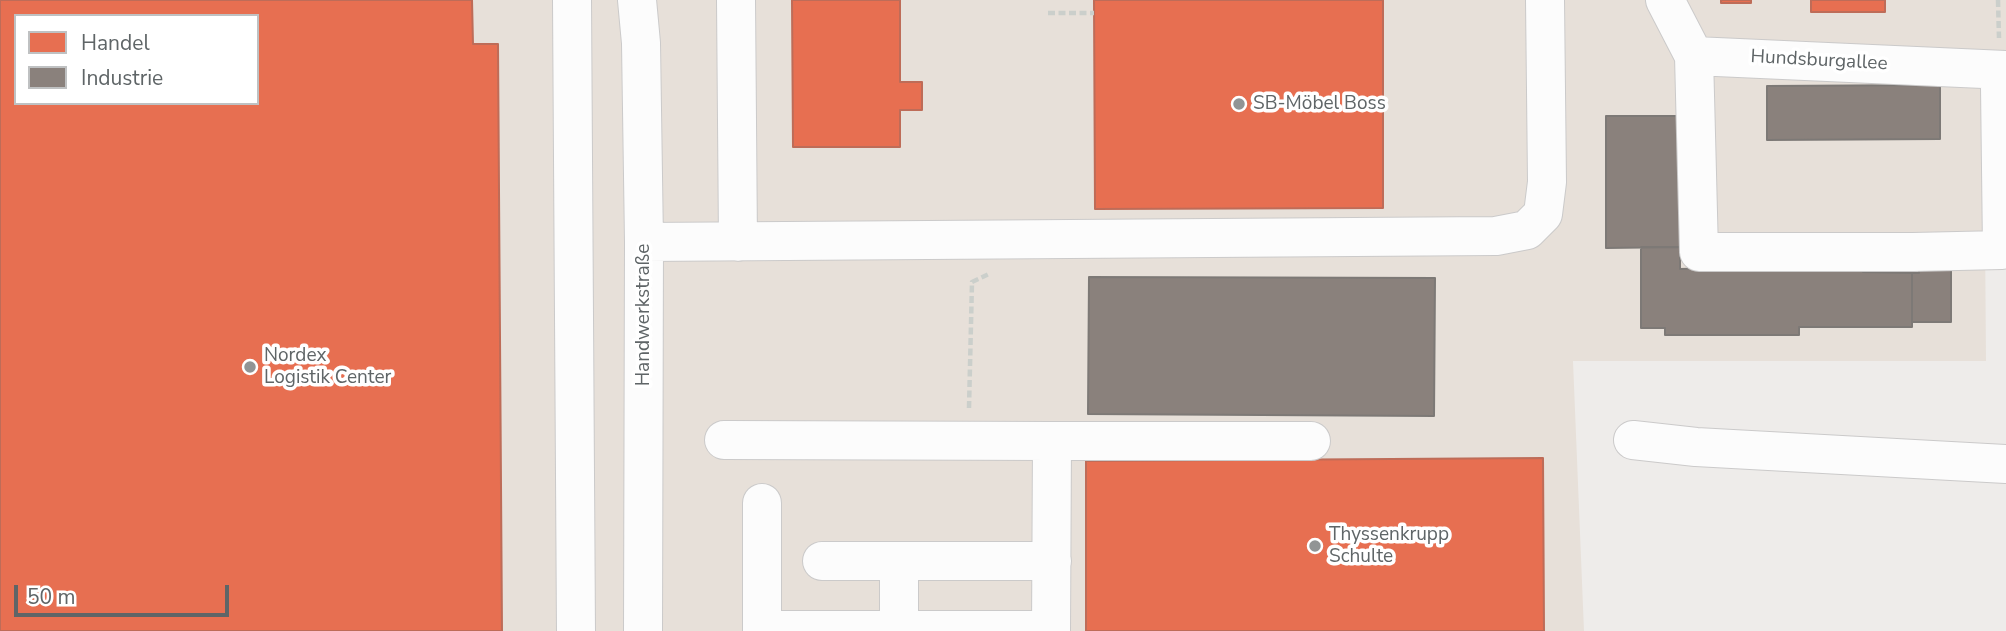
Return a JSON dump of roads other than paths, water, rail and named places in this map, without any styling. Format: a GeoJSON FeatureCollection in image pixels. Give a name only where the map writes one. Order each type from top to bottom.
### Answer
{"type":"FeatureCollection","features":[{"type":"Feature","properties":{"kind":"street"},"geometry":{"type":"LineString","coordinates":[[572,0],[576,631]]}},
{"type":"Feature","properties":{"kind":"street","name":"Handwerkstraße"},"geometry":{"type":"LineString","coordinates":[[637,0],[641,43],[644,242],[643,631]]}},
{"type":"Feature","properties":{"kind":"street"},"geometry":{"type":"LineString","coordinates":[[736,0],[738,242]]}},
{"type":"Feature","properties":{"kind":"street"},"geometry":{"type":"LineString","coordinates":[[644,242],[1496,236],[1527,230],[1543,214],[1547,181],[1545,0]]}},
{"type":"Feature","properties":{"kind":"street"},"geometry":{"type":"LineString","coordinates":[[1665,0],[1694,56],[1699,252],[2002,250],[2003,78]]}},
{"type":"Feature","properties":{"kind":"street","name":"Hundsburgallee"},"geometry":{"type":"LineString","coordinates":[[1694,56],[2003,78]]}},
{"type":"Feature","properties":{"kind":"street"},"geometry":{"type":"LineString","coordinates":[[724,440],[1311,441]]}},
{"type":"Feature","properties":{"kind":"street"},"geometry":{"type":"LineString","coordinates":[[1633,440],[1709,448],[2006,464]]}},
{"type":"Feature","properties":{"kind":"street"},"geometry":{"type":"LineString","coordinates":[[762,503],[762,631],[1051,631],[1052,441]]}},
{"type":"Feature","properties":{"kind":"street"},"geometry":{"type":"LineString","coordinates":[[822,561],[1052,561]]}},
{"type":"Feature","properties":{"kind":"street"},"geometry":{"type":"LineString","coordinates":[[899,631],[900,561]]}},
{"type":"Feature","properties":{"kind":"place","name":"SB-Möbel Boss"},"geometry":{"type":"Point","coordinates":[1239,104]}},
{"type":"Feature","properties":{"kind":"place","name":"Nordex Logistik Center"},"geometry":{"type":"Point","coordinates":[250,367]}},
{"type":"Feature","properties":{"kind":"place","name":"Thyssenkrupp Schulte"},"geometry":{"type":"Point","coordinates":[1315,546]}}]}
